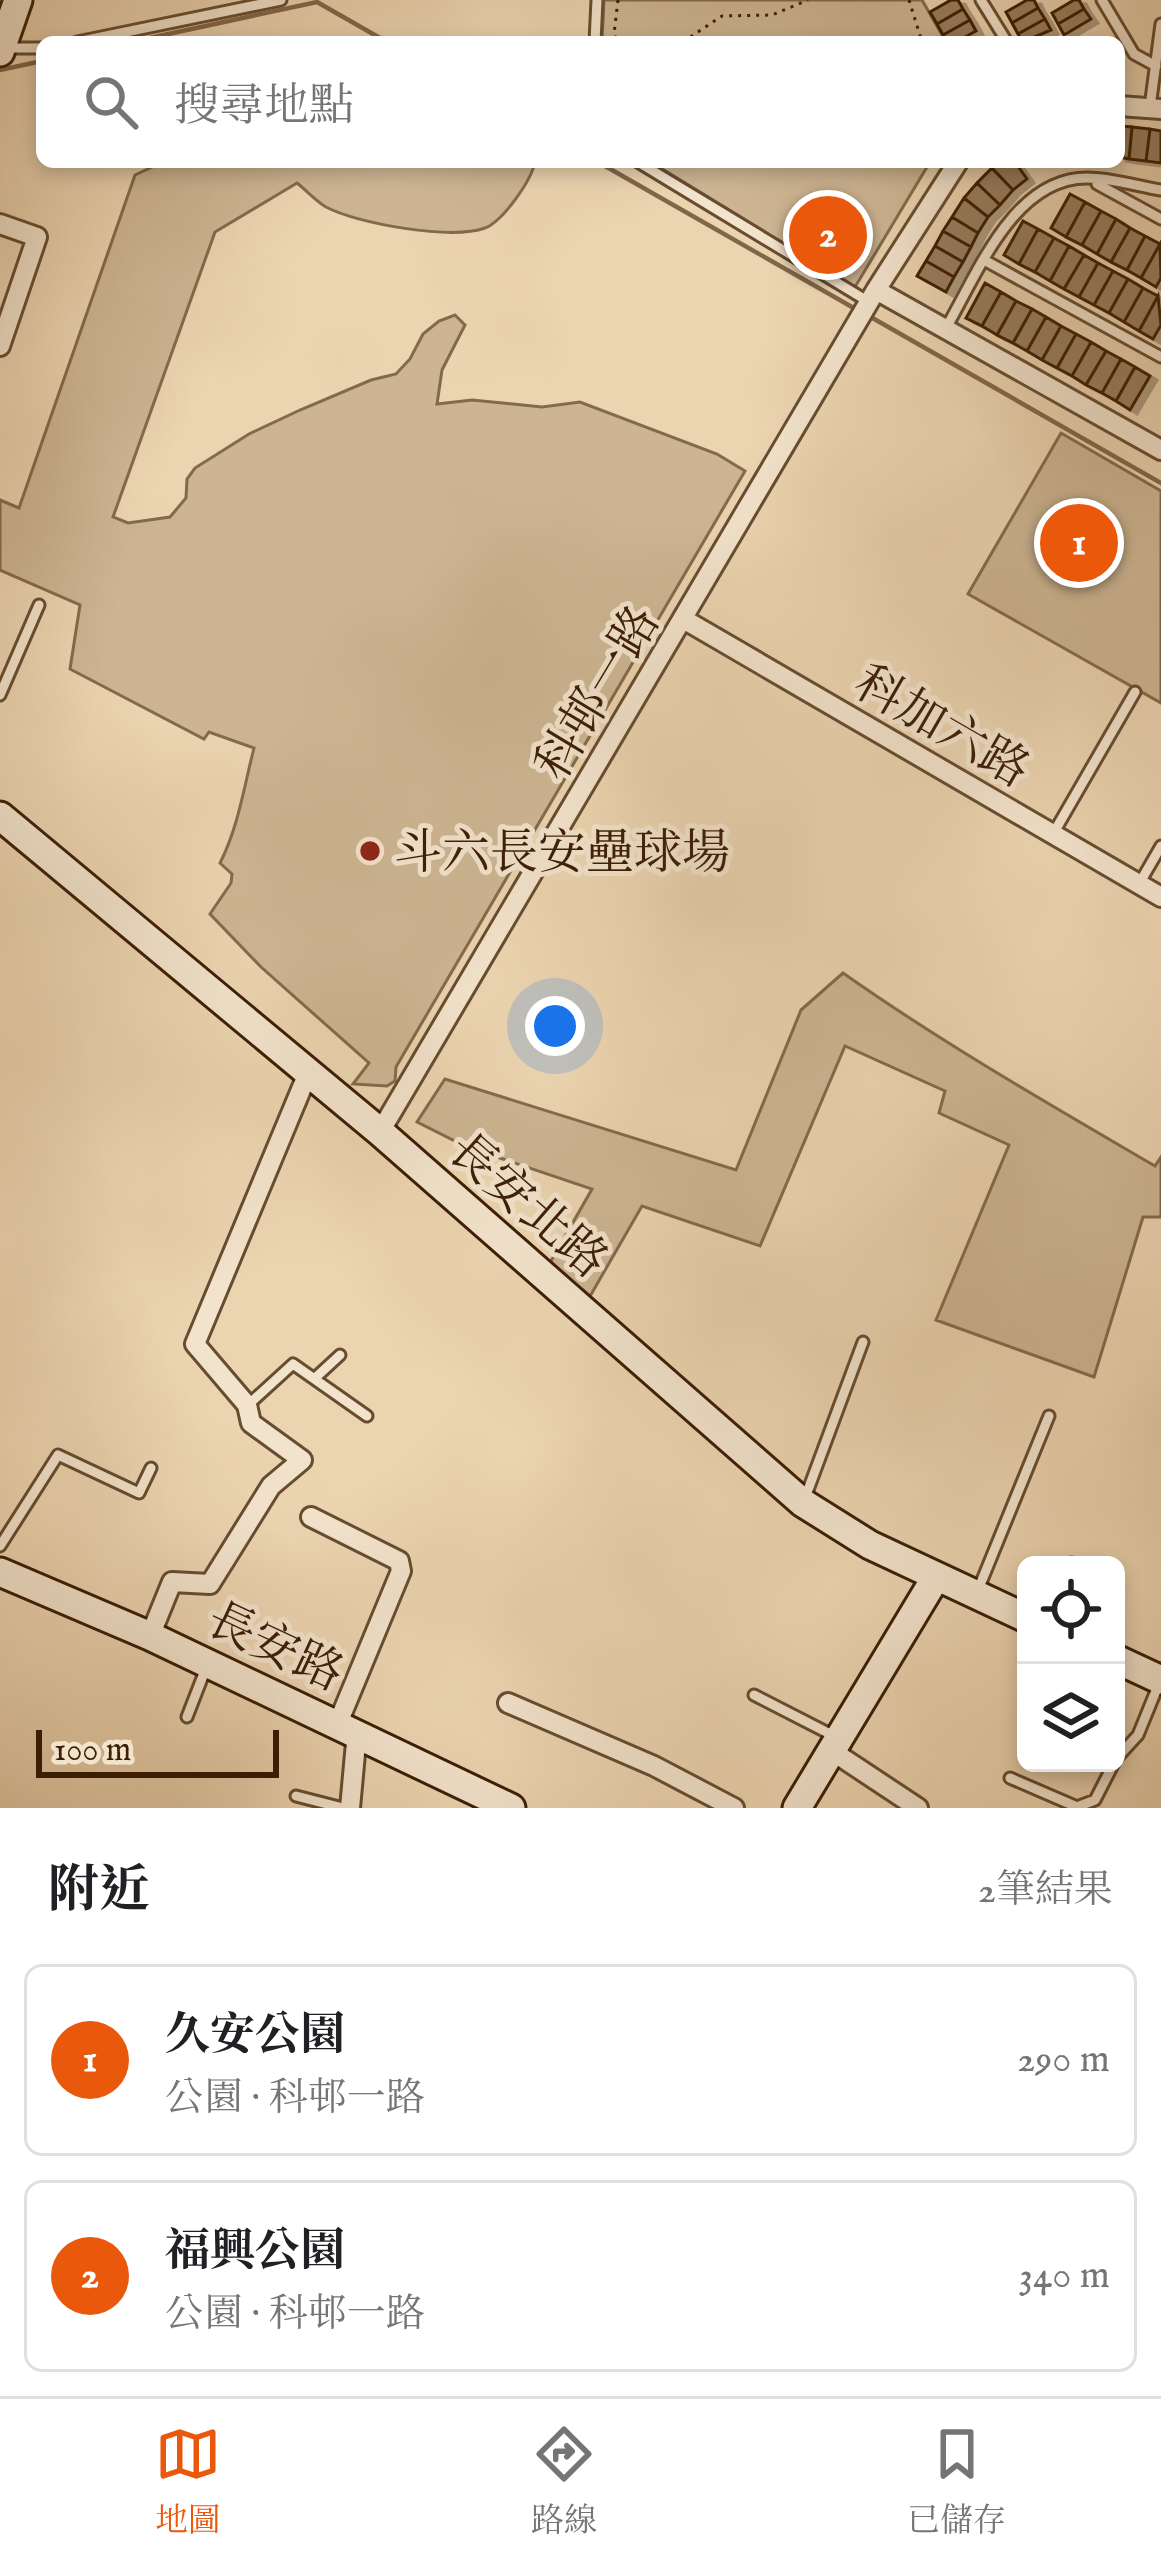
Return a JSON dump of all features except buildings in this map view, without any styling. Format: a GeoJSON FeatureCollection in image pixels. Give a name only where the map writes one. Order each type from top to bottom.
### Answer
{"type":"FeatureCollection","features":[{"type":"Feature","properties":{"kind":"street"},"geometry":{"type":"LineString","coordinates":[[1,50],[18,0]]}},
{"type":"Feature","properties":{"kind":"street"},"geometry":{"type":"LineString","coordinates":[[1125,106],[1156,108]]}},
{"type":"Feature","properties":{"kind":"street","name":"科邨一路"},"geometry":{"type":"LineString","coordinates":[[380,1132],[953,168]]}},
{"type":"Feature","properties":{"kind":"street"},"geometry":{"type":"LineString","coordinates":[[0,224],[37,237],[0,346]]}},
{"type":"Feature","properties":{"kind":"street"},"geometry":{"type":"LineString","coordinates":[[873,296],[946,328],[1161,450]]}},
{"type":"Feature","properties":{"kind":"street","name":"科加六路"},"geometry":{"type":"LineString","coordinates":[[685,620],[1161,897]]}},
{"type":"Feature","properties":{"kind":"street","name":"長安北路"},"geometry":{"type":"LineString","coordinates":[[0,816],[380,1132],[802,1503],[870,1545],[1017,1614]]}},
{"type":"Feature","properties":{"kind":"street"},"geometry":{"type":"LineString","coordinates":[[150,1636],[172,1582],[210,1584],[271,1486],[302,1460],[251,1423],[247,1405],[196,1344],[308,1073]]}},
{"type":"Feature","properties":{"kind":"street"},"geometry":{"type":"LineString","coordinates":[[310,1517],[399,1561],[401,1571],[348,1728],[346,1808]]}},
{"type":"Feature","properties":{"kind":"street","name":"長安路"},"geometry":{"type":"LineString","coordinates":[[0,1572],[150,1636],[511,1808]]}},
{"type":"Feature","properties":{"kind":"street"},"geometry":{"type":"LineString","coordinates":[[797,1808],[936,1577]]}},
{"type":"Feature","properties":{"kind":"street"},"geometry":{"type":"LineString","coordinates":[[1125,1663],[1161,1680]]}},
{"type":"Feature","properties":{"kind":"street"},"geometry":{"type":"LineString","coordinates":[[508,1703],[654,1766],[734,1808]]}},
{"type":"Feature","properties":{"kind":"street"},"geometry":{"type":"LineString","coordinates":[[836,1745],[918,1808]]}},
{"type":"Feature","properties":{"kind":"lane"},"geometry":{"type":"LineString","coordinates":[[106,36],[281,0]]}},
{"type":"Feature","properties":{"kind":"lane"},"geometry":{"type":"LineString","coordinates":[[595,36],[597,0]]}},
{"type":"Feature","properties":{"kind":"lane"},"geometry":{"type":"LineString","coordinates":[[981,0],[1002,36]]}},
{"type":"Feature","properties":{"kind":"lane"},"geometry":{"type":"LineString","coordinates":[[1102,0],[1123,36]]}},
{"type":"Feature","properties":{"kind":"lane"},"geometry":{"type":"LineString","coordinates":[[1156,108],[1161,24]]}},
{"type":"Feature","properties":{"kind":"lane"},"geometry":{"type":"LineString","coordinates":[[1125,40],[1134,55],[1156,66]]}},
{"type":"Feature","properties":{"kind":"lane"},"geometry":{"type":"LineString","coordinates":[[1,50],[36,48]]}},
{"type":"Feature","properties":{"kind":"lane"},"geometry":{"type":"LineString","coordinates":[[649,168],[873,296]]}},
{"type":"Feature","properties":{"kind":"lane"},"geometry":{"type":"LineString","coordinates":[[946,328],[1009,223],[1051,187],[1087,178],[1161,190]]}},
{"type":"Feature","properties":{"kind":"lane"},"geometry":{"type":"LineString","coordinates":[[1087,178],[1161,219]]}},
{"type":"Feature","properties":{"kind":"lane"},"geometry":{"type":"LineString","coordinates":[[984,260],[1161,357]]}},
{"type":"Feature","properties":{"kind":"lane"},"geometry":{"type":"LineString","coordinates":[[0,695],[39,605]]}},
{"type":"Feature","properties":{"kind":"lane"},"geometry":{"type":"LineString","coordinates":[[1053,834],[1136,692]]}},
{"type":"Feature","properties":{"kind":"lane"},"geometry":{"type":"LineString","coordinates":[[1139,884],[1161,846]]}},
{"type":"Feature","properties":{"kind":"lane"},"geometry":{"type":"LineString","coordinates":[[802,1503],[863,1342]]}},
{"type":"Feature","properties":{"kind":"lane"},"geometry":{"type":"LineString","coordinates":[[314,1379],[340,1355]]}},
{"type":"Feature","properties":{"kind":"lane"},"geometry":{"type":"LineString","coordinates":[[247,1405],[293,1364],[367,1416]]}},
{"type":"Feature","properties":{"kind":"lane"},"geometry":{"type":"LineString","coordinates":[[976,1595],[1049,1416]]}},
{"type":"Feature","properties":{"kind":"lane"},"geometry":{"type":"LineString","coordinates":[[0,1546],[58,1455],[139,1493],[151,1468]]}},
{"type":"Feature","properties":{"kind":"lane"},"geometry":{"type":"LineString","coordinates":[[187,1718],[208,1663]]}},
{"type":"Feature","properties":{"kind":"lane"},"geometry":{"type":"LineString","coordinates":[[1125,1750],[1138,1735],[1161,1680]]}},
{"type":"Feature","properties":{"kind":"lane"},"geometry":{"type":"LineString","coordinates":[[754,1695],[836,1745]]}},
{"type":"Feature","properties":{"kind":"lane"},"geometry":{"type":"LineString","coordinates":[[1010,1778],[1077,1808],[1095,1800],[1109,1772]]}},
{"type":"Feature","properties":{"kind":"lane"},"geometry":{"type":"LineString","coordinates":[[296,1796],[346,1808]]}},
{"type":"Feature","properties":{"kind":"path"},"geometry":{"type":"LineString","coordinates":[[615,36],[618,0]]}},
{"type":"Feature","properties":{"kind":"path"},"geometry":{"type":"LineString","coordinates":[[691,36],[722,16],[772,15],[808,0]]}},
{"type":"Feature","properties":{"kind":"path"},"geometry":{"type":"LineString","coordinates":[[909,0],[920,36]]}},
{"type":"Feature","properties":{"kind":"shaded area"},"geometry":{"type":"Polygon","coordinates":[[[604,0],[922,0],[943,36],[602,36],[604,0]]]}},
{"type":"Feature","properties":{"kind":"shaded area"},"geometry":{"type":"Polygon","coordinates":[[[150,168],[533,168],[515,200],[485,228],[428,231],[360,219],[326,207],[297,183],[215,232],[113,517],[128,523],[170,517],[186,498],[187,479],[195,468],[249,434],[300,410],[396,374],[423,334],[455,315],[465,325],[442,370],[437,404],[472,400],[542,407],[580,402],[717,454],[745,471],[396,1067],[395,1081],[387,1086],[353,1084],[369,1063],[261,967],[210,914],[231,883],[232,874],[220,863],[236,822],[254,748],[209,732],[204,739],[70,669],[80,605],[0,570],[0,500],[19,508],[135,175],[150,168]]]}},
{"type":"Feature","properties":{"kind":"shaded area"},"geometry":{"type":"Polygon","coordinates":[[[661,168],[926,168],[855,287],[661,168]]]}},
{"type":"Feature","properties":{"kind":"shaded area"},"geometry":{"type":"Polygon","coordinates":[[[1061,433],[1161,491],[1161,703],[968,594],[1061,433]]]}},
{"type":"Feature","properties":{"kind":"shaded area"},"geometry":{"type":"Polygon","coordinates":[[[843,973],[958,1049],[1155,1166],[1161,1157],[1161,1217],[1143,1217],[1094,1377],[936,1320],[1009,1145],[939,1113],[945,1091],[845,1046],[760,1246],[642,1206],[589,1298],[548,1266],[592,1189],[467,1147],[417,1122],[445,1079],[736,1170],[801,1010],[843,973]]]}},
{"type":"Feature","properties":{"kind":"waterway"},"geometry":{"type":"LineString","coordinates":[[159,36],[317,2],[376,36]]}},
{"type":"Feature","properties":{"kind":"waterway"},"geometry":{"type":"LineString","coordinates":[[0,70],[36,62]]}},
{"type":"Feature","properties":{"kind":"waterway"},"geometry":{"type":"LineString","coordinates":[[609,168],[859,311]]}},
{"type":"Feature","properties":{"kind":"waterway"},"geometry":{"type":"LineString","coordinates":[[869,316],[1161,483]]}},
{"type":"Feature","properties":{"kind":"place","name":"福興公園"},"geometry":{"type":"Point","coordinates":[828,235]}},
{"type":"Feature","properties":{"kind":"place","name":"久安公園"},"geometry":{"type":"Point","coordinates":[1079,543]}},
{"type":"Feature","properties":{"kind":"place","name":"斗六長安壘球場"},"geometry":{"type":"Point","coordinates":[370,851]}}]}
